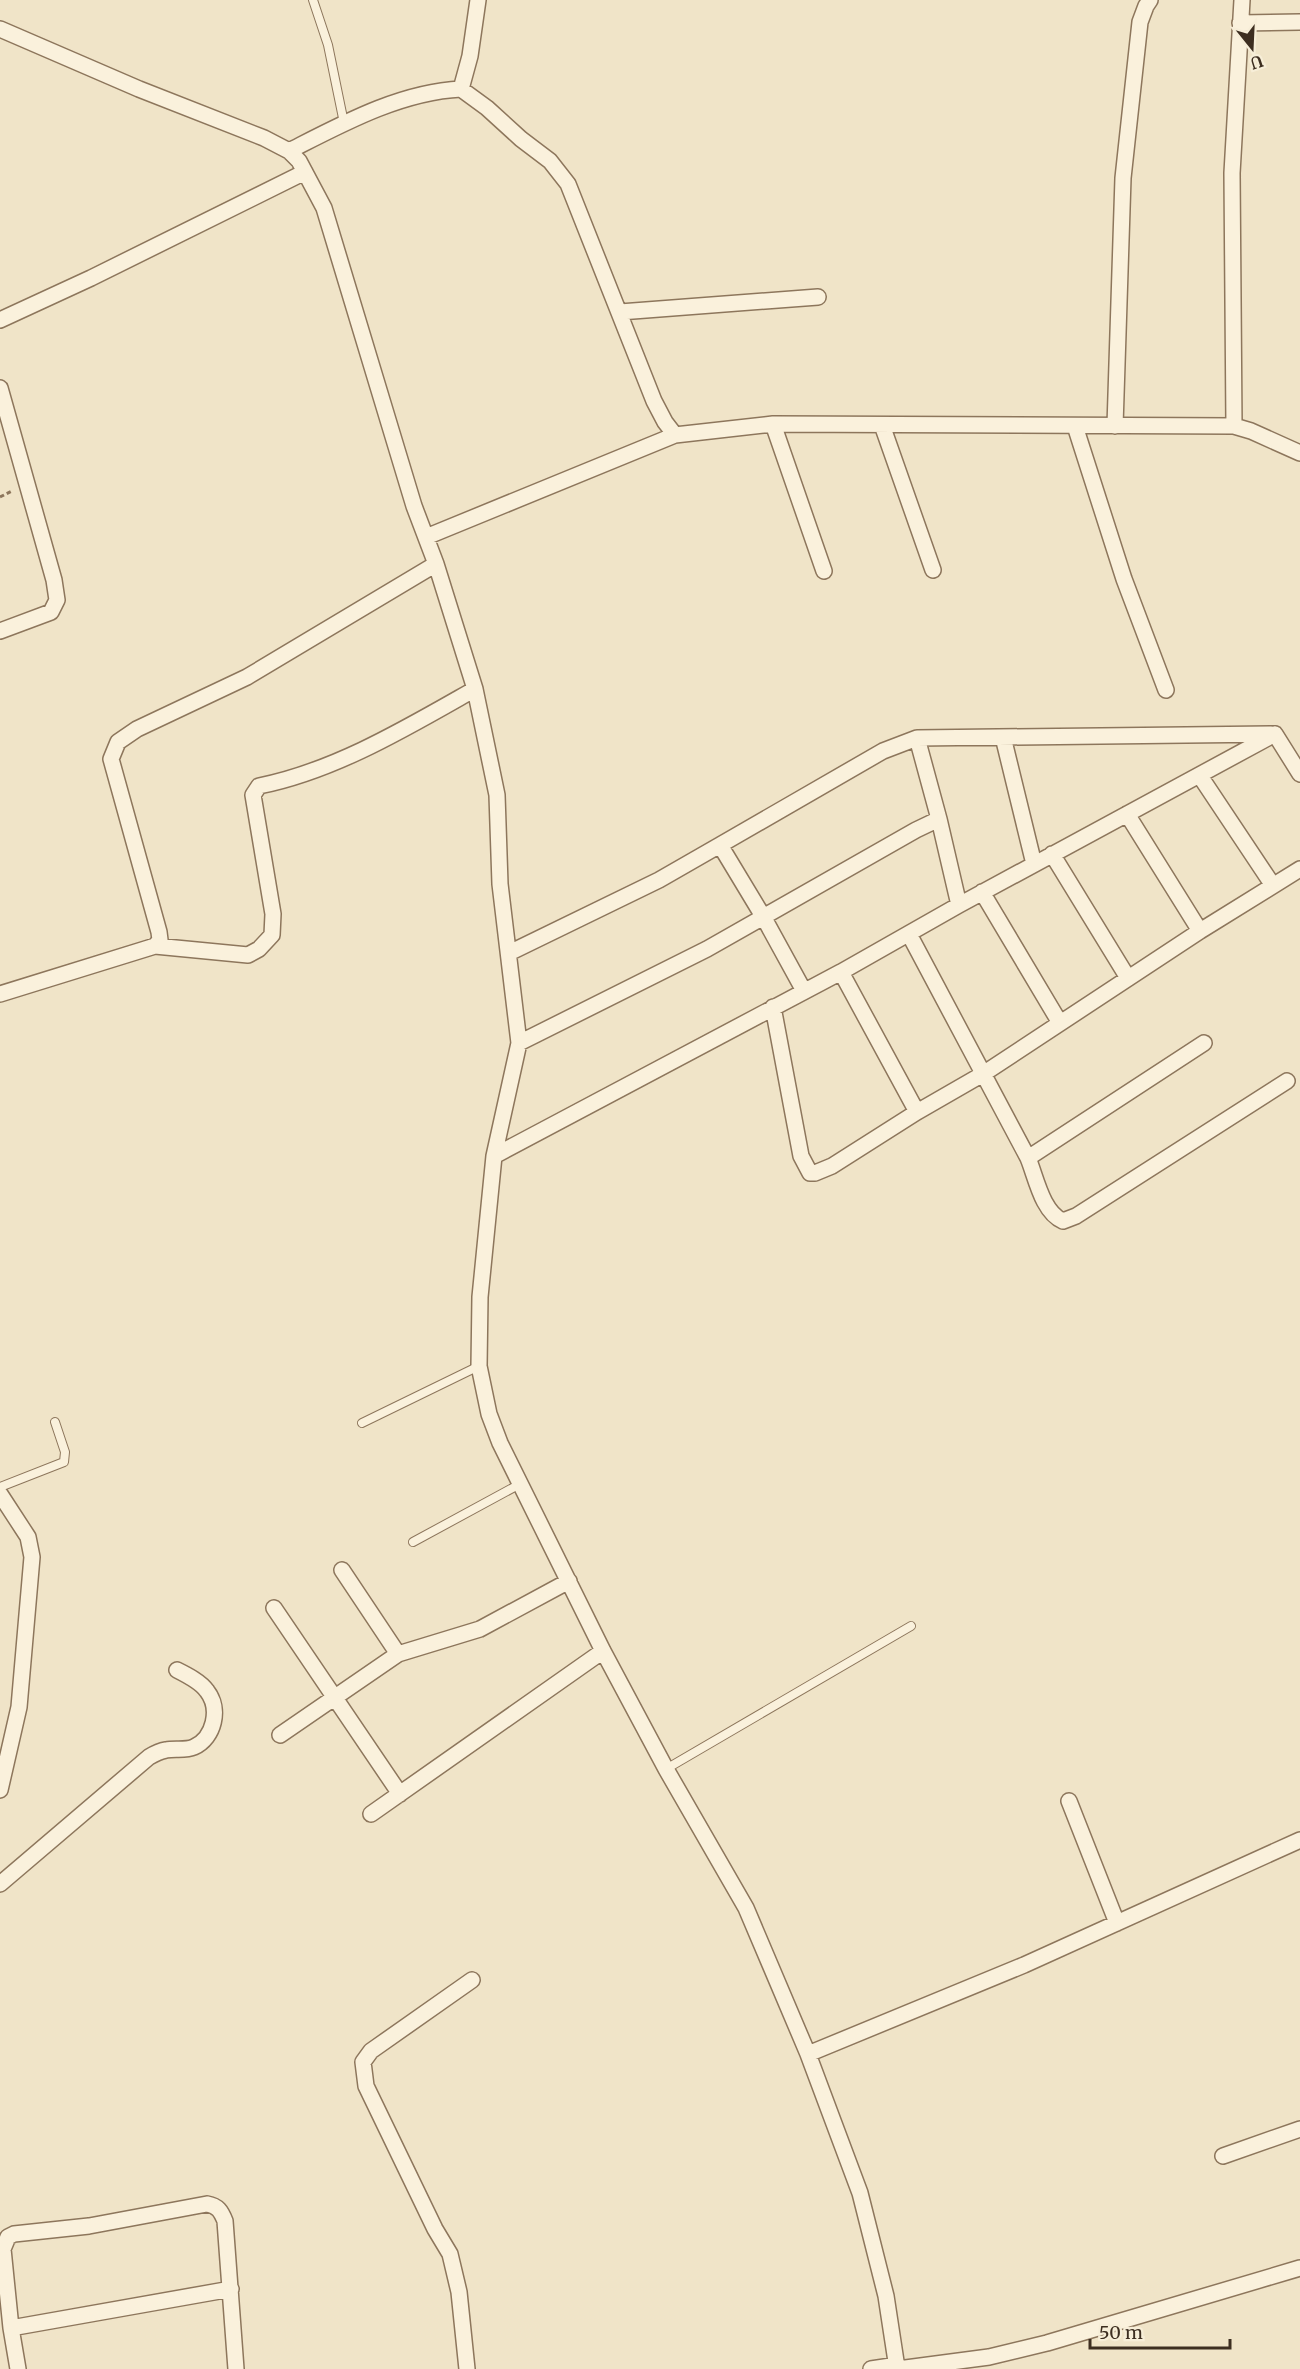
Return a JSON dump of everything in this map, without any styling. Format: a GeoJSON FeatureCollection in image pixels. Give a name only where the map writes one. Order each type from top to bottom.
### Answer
{"type":"FeatureCollection","features":[{"type":"Feature","properties":{"kind":"street"},"geometry":{"type":"LineString","coordinates":[[461,89],[470,56],[478,0]]}},
{"type":"Feature","properties":{"kind":"street"},"geometry":{"type":"LineString","coordinates":[[1115,426],[1123,178],[1140,22],[1150,0]]}},
{"type":"Feature","properties":{"kind":"street"},"geometry":{"type":"LineString","coordinates":[[1234,426],[1232,173],[1242,0]]}},
{"type":"Feature","properties":{"kind":"street"},"geometry":{"type":"LineString","coordinates":[[1240,23],[1300,22]]}},
{"type":"Feature","properties":{"kind":"street"},"geometry":{"type":"LineString","coordinates":[[0,29],[139,89],[264,138],[289,151],[305,172],[324,208],[414,506],[436,564],[475,689],[497,795],[500,884],[519,1042],[494,1156],[480,1297],[479,1366],[489,1414],[500,1443],[603,1651],[666,1769],[746,1908],[807,2054],[860,2193],[886,2296],[895,2368]]}},
{"type":"Feature","properties":{"kind":"street"},"geometry":{"type":"LineString","coordinates":[[289,151],[344,123],[421,94],[461,89],[487,108],[521,139],[550,161],[568,184],[654,401],[675,435]]}},
{"type":"Feature","properties":{"kind":"street"},"geometry":{"type":"LineString","coordinates":[[0,320],[91,278],[305,172]]}},
{"type":"Feature","properties":{"kind":"street"},"geometry":{"type":"LineString","coordinates":[[620,312],[818,297]]}},
{"type":"Feature","properties":{"kind":"street"},"geometry":{"type":"LineString","coordinates":[[0,388],[54,580],[57,600],[51,612],[0,631]]}},
{"type":"Feature","properties":{"kind":"street"},"geometry":{"type":"LineString","coordinates":[[426,537],[675,435],[773,424],[1234,426],[1251,431],[1300,453]]}},
{"type":"Feature","properties":{"kind":"street"},"geometry":{"type":"LineString","coordinates":[[773,424],[824,570]]}},
{"type":"Feature","properties":{"kind":"street"},"geometry":{"type":"LineString","coordinates":[[882,425],[933,570]]}},
{"type":"Feature","properties":{"kind":"street"},"geometry":{"type":"LineString","coordinates":[[1075,426],[1124,579],[1166,690]]}},
{"type":"Feature","properties":{"kind":"street"},"geometry":{"type":"LineString","coordinates":[[156,946],[160,940],[159,932],[111,759],[118,742],[137,729],[247,677],[436,564]]}},
{"type":"Feature","properties":{"kind":"street"},"geometry":{"type":"LineString","coordinates":[[0,994],[156,946],[248,954],[259,949],[272,935],[273,914],[255,814],[254,795],[259,786],[282,782],[324,767],[424,718],[475,689]]}},
{"type":"Feature","properties":{"kind":"street"},"geometry":{"type":"LineString","coordinates":[[509,953],[659,880],[883,751],[917,738],[1275,734]]}},
{"type":"Feature","properties":{"kind":"street"},"geometry":{"type":"LineString","coordinates":[[1275,734],[1300,774]]}},
{"type":"Feature","properties":{"kind":"street"},"geometry":{"type":"LineString","coordinates":[[494,1156],[841,972],[982,892],[1275,734]]}},
{"type":"Feature","properties":{"kind":"street"},"geometry":{"type":"LineString","coordinates":[[1003,737],[1034,864]]}},
{"type":"Feature","properties":{"kind":"street"},"geometry":{"type":"LineString","coordinates":[[917,738],[959,905]]}},
{"type":"Feature","properties":{"kind":"street"},"geometry":{"type":"LineString","coordinates":[[1200,776],[1272,884]]}},
{"type":"Feature","properties":{"kind":"street"},"geometry":{"type":"LineString","coordinates":[[1127,814],[1200,931]]}},
{"type":"Feature","properties":{"kind":"street"},"geometry":{"type":"LineString","coordinates":[[519,1042],[707,949],[939,819]]}},
{"type":"Feature","properties":{"kind":"street"},"geometry":{"type":"LineString","coordinates":[[720,845],[804,991]]}},
{"type":"Feature","properties":{"kind":"street"},"geometry":{"type":"LineString","coordinates":[[1052,854],[1128,978]]}},
{"type":"Feature","properties":{"kind":"street"},"geometry":{"type":"LineString","coordinates":[[773,1007],[801,1156],[810,1173],[815,1173],[832,1166],[917,1112],[983,1074],[1272,884],[1300,868]]}},
{"type":"Feature","properties":{"kind":"street"},"geometry":{"type":"LineString","coordinates":[[982,892],[1060,1023]]}},
{"type":"Feature","properties":{"kind":"street"},"geometry":{"type":"LineString","coordinates":[[909,934],[1028,1158],[1047,1205],[1058,1219],[1063,1221],[1076,1216],[1287,1081]]}},
{"type":"Feature","properties":{"kind":"street"},"geometry":{"type":"LineString","coordinates":[[841,972],[917,1112]]}},
{"type":"Feature","properties":{"kind":"street"},"geometry":{"type":"LineString","coordinates":[[1028,1158],[1204,1043]]}},
{"type":"Feature","properties":{"kind":"street"},"geometry":{"type":"LineString","coordinates":[[0,1494],[28,1537],[32,1557],[19,1707],[0,1790]]}},
{"type":"Feature","properties":{"kind":"street"},"geometry":{"type":"LineString","coordinates":[[342,1570],[398,1654]]}},
{"type":"Feature","properties":{"kind":"street"},"geometry":{"type":"LineString","coordinates":[[280,1735],[398,1654],[480,1629],[569,1581]]}},
{"type":"Feature","properties":{"kind":"street"},"geometry":{"type":"LineString","coordinates":[[274,1608],[400,1794]]}},
{"type":"Feature","properties":{"kind":"street"},"geometry":{"type":"LineString","coordinates":[[371,1814],[603,1651]]}},
{"type":"Feature","properties":{"kind":"street"},"geometry":{"type":"LineString","coordinates":[[0,1884],[149,1757],[167,1749],[191,1748],[207,1737],[214,1722],[214,1706],[207,1691],[192,1678],[177,1670]]}},
{"type":"Feature","properties":{"kind":"street"},"geometry":{"type":"LineString","coordinates":[[1070,1801],[1117,1923]]}},
{"type":"Feature","properties":{"kind":"street"},"geometry":{"type":"LineString","coordinates":[[807,2054],[1024,1965],[1300,1840]]}},
{"type":"Feature","properties":{"kind":"street"},"geometry":{"type":"LineString","coordinates":[[467,2369],[459,2292],[450,2254],[435,2229],[366,2086],[363,2062],[371,2051],[472,1980]]}},
{"type":"Feature","properties":{"kind":"street"},"geometry":{"type":"LineString","coordinates":[[1223,2156],[1300,2129]]}},
{"type":"Feature","properties":{"kind":"street"},"geometry":{"type":"LineString","coordinates":[[18,2369],[11,2328],[3,2249],[8,2237],[14,2234],[89,2226],[207,2204],[215,2205],[221,2211],[225,2221],[236,2369]]}},
{"type":"Feature","properties":{"kind":"street"},"geometry":{"type":"LineString","coordinates":[[871,2369],[989,2357],[1047,2343],[1300,2268]]}},
{"type":"Feature","properties":{"kind":"street"},"geometry":{"type":"LineString","coordinates":[[11,2328],[231,2289]]}},
{"type":"Feature","properties":{"kind":"lane"},"geometry":{"type":"LineString","coordinates":[[313,0],[328,45],[344,123]]}},
{"type":"Feature","properties":{"kind":"lane"},"geometry":{"type":"LineString","coordinates":[[362,1423],[479,1366]]}},
{"type":"Feature","properties":{"kind":"lane"},"geometry":{"type":"LineString","coordinates":[[0,1487],[64,1462],[65,1452],[55,1422]]}},
{"type":"Feature","properties":{"kind":"lane"},"geometry":{"type":"LineString","coordinates":[[413,1542],[520,1484]]}},
{"type":"Feature","properties":{"kind":"lane"},"geometry":{"type":"LineString","coordinates":[[666,1769],[911,1626]]}}]}
